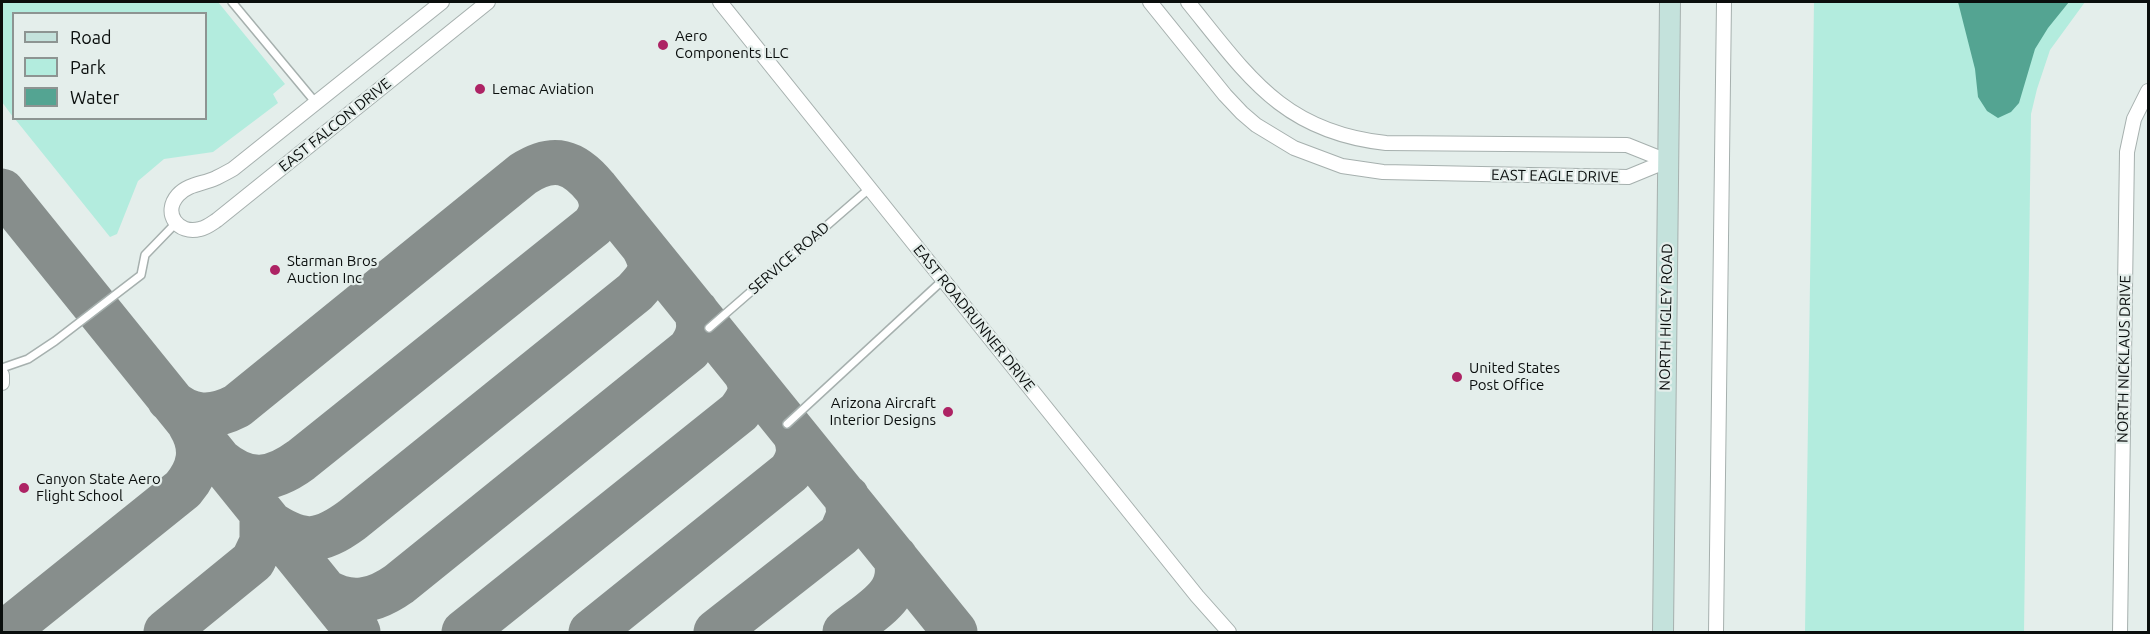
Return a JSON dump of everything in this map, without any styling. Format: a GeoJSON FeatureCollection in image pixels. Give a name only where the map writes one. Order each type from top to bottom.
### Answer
{"type":"FeatureCollection","features":[{"type":"Feature","properties":{"kind":"main road","name":"NORTH HIGLEY ROAD"},"geometry":{"type":"LineString","coordinates":[[1663,633],[1670,2]]}},
{"type":"Feature","properties":{"kind":"street","name":"EAST FALCON DRIVE"},"geometry":{"type":"LineString","coordinates":[[442,2],[233,169],[189,187],[177,195],[171,206],[174,224],[183,228],[200,229],[217,220],[488,2]]}},
{"type":"Feature","properties":{"kind":"street","name":"EAST ROADRUNNER DRIVE"},"geometry":{"type":"LineString","coordinates":[[720,2],[1229,633]]}},
{"type":"Feature","properties":{"kind":"street","name":"EAST EAGLE DRIVE"},"geometry":{"type":"LineString","coordinates":[[1150,2],[1242,113],[1294,148],[1342,166],[1395,173],[1628,177],[1667,161]]}},
{"type":"Feature","properties":{"kind":"street","name":"EAST EAGLE DRIVE"},"geometry":{"type":"LineString","coordinates":[[1188,2],[1255,83],[1308,122],[1332,132],[1357,140],[1386,143],[1627,145],[1667,161]]}},
{"type":"Feature","properties":{"kind":"street"},"geometry":{"type":"LineString","coordinates":[[1716,633],[1724,2]]}},
{"type":"Feature","properties":{"kind":"street","name":"NORTH NICKLAUS DRIVE"},"geometry":{"type":"LineString","coordinates":[[2120,633],[2127,152],[2134,119],[2148,91]]}},
{"type":"Feature","properties":{"kind":"street"},"geometry":{"type":"LineString","coordinates":[[2,375],[2,382]]}},
{"type":"Feature","properties":{"kind":"lane"},"geometry":{"type":"LineString","coordinates":[[232,2],[316,103]]}},
{"type":"Feature","properties":{"kind":"lane","name":"SERVICE ROAD"},"geometry":{"type":"LineString","coordinates":[[709,328],[870,188]]}},
{"type":"Feature","properties":{"kind":"lane"},"geometry":{"type":"LineString","coordinates":[[2,368],[28,359],[55,341],[141,275],[145,255],[174,224]]}},
{"type":"Feature","properties":{"kind":"lane"},"geometry":{"type":"LineString","coordinates":[[787,424],[943,280]]}},
{"type":"Feature","properties":{"kind":"green space"},"geometry":{"type":"Polygon","coordinates":[[[2,2],[218,2],[285,84],[273,94],[278,103],[213,152],[164,159],[138,181],[117,234],[110,237],[16,120],[207,120],[207,12],[12,12],[12,116],[2,102],[2,2]]]}},
{"type":"Feature","properties":{"kind":"green space"},"geometry":{"type":"Polygon","coordinates":[[[1814,2],[2085,2],[2050,50],[2031,114],[2024,632],[1805,632],[1814,2]]]}},
{"type":"Feature","properties":{"kind":"water"},"geometry":{"type":"Polygon","coordinates":[[[1958,2],[2069,2],[2035,49],[2019,103],[2011,112],[1998,118],[1987,111],[1978,97],[1975,69],[1958,2]]]}},
{"type":"Feature","properties":{"kind":"taxiway"},"geometry":{"type":"LineString","coordinates":[[169,399],[185,410],[202,415],[219,413],[237,406],[523,174],[544,164],[563,163],[580,172],[596,188],[955,632]]}},
{"type":"Feature","properties":{"kind":"taxiway"},"geometry":{"type":"LineString","coordinates":[[219,460],[240,473],[260,477],[280,473],[301,460],[593,226],[599,217],[601,208],[596,188]]}},
{"type":"Feature","properties":{"kind":"taxiway"},"geometry":{"type":"LineString","coordinates":[[2,191],[358,632]]}},
{"type":"Feature","properties":{"kind":"taxiway"},"geometry":{"type":"LineString","coordinates":[[268,522],[291,535],[310,539],[330,534],[352,520],[635,292],[648,276],[650,265],[643,246]]}},
{"type":"Feature","properties":{"kind":"taxiway"},"geometry":{"type":"LineString","coordinates":[[325,591],[344,599],[363,600],[381,595],[399,584],[689,350],[698,331],[696,311]]}},
{"type":"Feature","properties":{"kind":"taxiway"},"geometry":{"type":"LineString","coordinates":[[464,632],[739,412],[750,390],[746,374]]}},
{"type":"Feature","properties":{"kind":"taxiway"},"geometry":{"type":"LineString","coordinates":[[5,632],[183,489],[193,474],[198,458],[197,442],[190,425]]}},
{"type":"Feature","properties":{"kind":"taxiway"},"geometry":{"type":"LineString","coordinates":[[591,632],[790,472],[798,454],[795,434]]}},
{"type":"Feature","properties":{"kind":"taxiway"},"geometry":{"type":"LineString","coordinates":[[716,632],[841,534],[849,515],[847,497]]}},
{"type":"Feature","properties":{"kind":"taxiway"},"geometry":{"type":"LineString","coordinates":[[166,632],[253,561],[262,542],[262,513]]}},
{"type":"Feature","properties":{"kind":"taxiway"},"geometry":{"type":"LineString","coordinates":[[845,632],[875,609],[891,592],[898,570],[895,557]]}},
{"type":"Feature","properties":{"kind":"place","name":"Aero Components LLC"},"geometry":{"type":"Point","coordinates":[663,45]}},
{"type":"Feature","properties":{"kind":"place","name":"Lemac Aviation"},"geometry":{"type":"Point","coordinates":[480,89]}},
{"type":"Feature","properties":{"kind":"place","name":"Starman Bros Auction Inc"},"geometry":{"type":"Point","coordinates":[275,270]}},
{"type":"Feature","properties":{"kind":"place","name":"United States Post Office"},"geometry":{"type":"Point","coordinates":[1457,377]}},
{"type":"Feature","properties":{"kind":"place","name":"Arizona Aircraft Interior Designs"},"geometry":{"type":"Point","coordinates":[948,412]}},
{"type":"Feature","properties":{"kind":"place","name":"Canyon State Aero Flight School"},"geometry":{"type":"Point","coordinates":[24,488]}}]}
